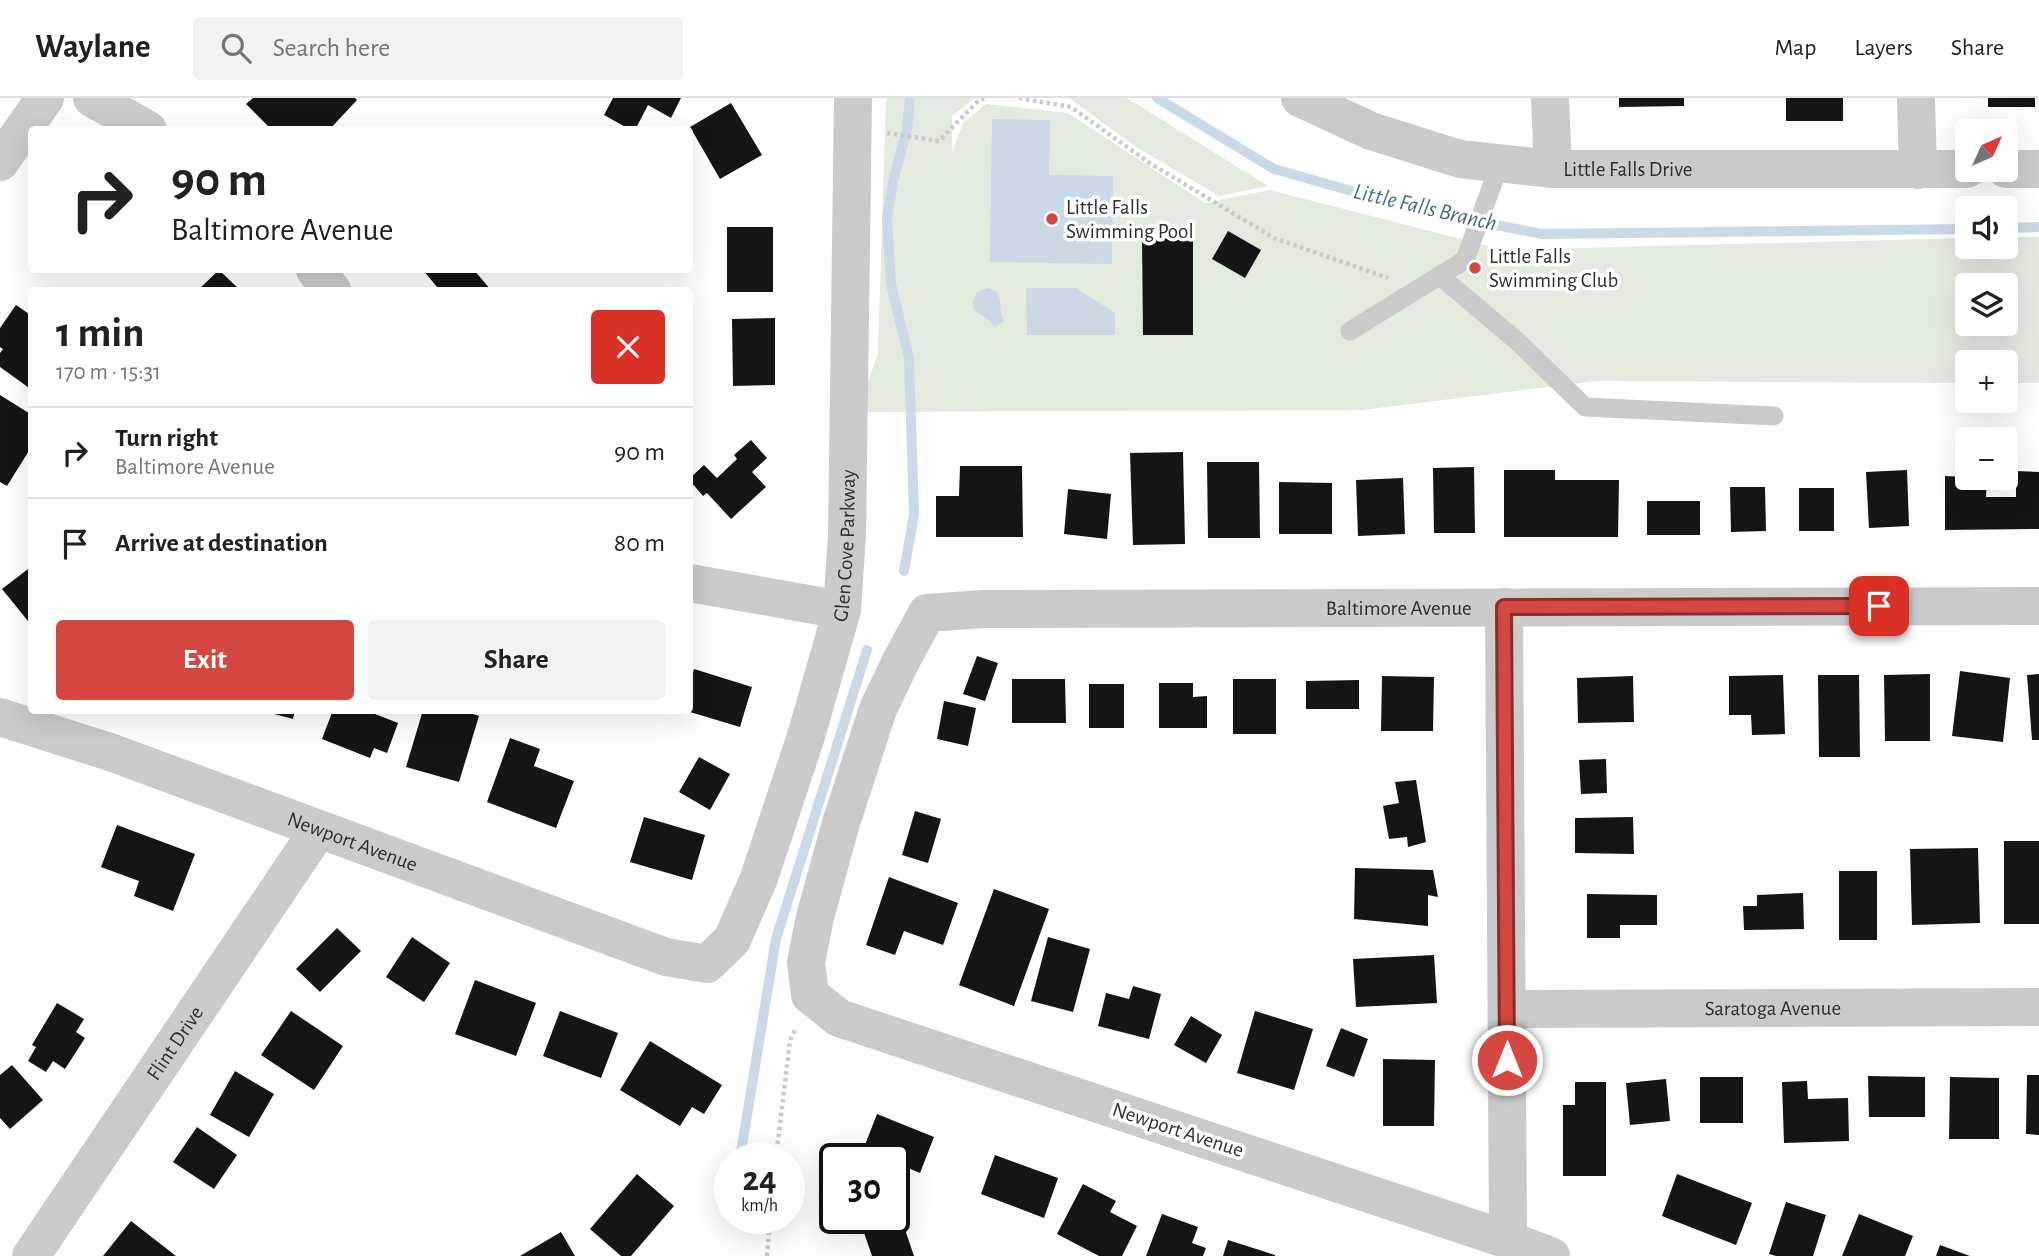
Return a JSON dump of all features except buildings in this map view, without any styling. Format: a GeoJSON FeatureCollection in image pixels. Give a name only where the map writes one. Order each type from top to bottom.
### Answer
{"type":"FeatureCollection","features":[{"type":"Feature","properties":{"kind":"street"},"geometry":{"type":"LineString","coordinates":[[0,162],[45,98]]}},
{"type":"Feature","properties":{"kind":"street"},"geometry":{"type":"LineString","coordinates":[[92,98],[141,126]]}},
{"type":"Feature","properties":{"kind":"street","name":"Glen Cove Parkway"},"geometry":{"type":"LineString","coordinates":[[706,964],[732,940],[759,878],[806,736],[842,610],[847,535],[853,98]]}},
{"type":"Feature","properties":{"kind":"street","name":"Little Falls Drive"},"geometry":{"type":"LineString","coordinates":[[1300,98],[1371,131],[1460,159],[1553,169],[1955,170]]}},
{"type":"Feature","properties":{"kind":"street"},"geometry":{"type":"LineString","coordinates":[[1550,98],[1553,169]]}},
{"type":"Feature","properties":{"kind":"street"},"geometry":{"type":"LineString","coordinates":[[1916,98],[1918,170]]}},
{"type":"Feature","properties":{"kind":"street"},"geometry":{"type":"LineString","coordinates":[[2018,169],[2039,169]]}},
{"type":"Feature","properties":{"kind":"street"},"geometry":{"type":"LineString","coordinates":[[317,273],[329,287]]}},
{"type":"Feature","properties":{"kind":"street"},"geometry":{"type":"LineString","coordinates":[[693,584],[842,610]]}},
{"type":"Feature","properties":{"kind":"street","name":"Baltimore Avenue"},"geometry":{"type":"LineString","coordinates":[[810,995],[806,962],[815,916],[841,823],[878,709],[927,613],[997,608],[2039,606]]}},
{"type":"Feature","properties":{"kind":"street"},"geometry":{"type":"LineString","coordinates":[[1504,607],[1507,1009],[1536,1251]]}},
{"type":"Feature","properties":{"kind":"street","name":"Newport Avenue"},"geometry":{"type":"LineString","coordinates":[[0,717],[110,752],[666,957],[706,964]]}},
{"type":"Feature","properties":{"kind":"street","name":"Flint Drive"},"geometry":{"type":"LineString","coordinates":[[32,1256],[319,829]]}},
{"type":"Feature","properties":{"kind":"street","name":"Newport Avenue"},"geometry":{"type":"LineString","coordinates":[[810,995],[839,1018],[1536,1251]]}},
{"type":"Feature","properties":{"kind":"street","name":"Saratoga Avenue"},"geometry":{"type":"LineString","coordinates":[[1507,1009],[2039,1007]]}},
{"type":"Feature","properties":{"kind":"lane"},"geometry":{"type":"LineString","coordinates":[[1350,331],[1465,260],[1500,163]]}},
{"type":"Feature","properties":{"kind":"lane"},"geometry":{"type":"LineString","coordinates":[[1440,276],[1517,341],[1585,407],[1774,416]]}},
{"type":"Feature","properties":{"kind":"path"},"geometry":{"type":"LineString","coordinates":[[884,133],[939,141],[984,98]]}},
{"type":"Feature","properties":{"kind":"path"},"geometry":{"type":"LineString","coordinates":[[1018,98],[1071,107],[1148,162],[1275,238],[1420,288]]}},
{"type":"Feature","properties":{"kind":"path"},"geometry":{"type":"LineString","coordinates":[[778,1143],[790,1041],[810,995]]}},
{"type":"Feature","properties":{"kind":"path"},"geometry":{"type":"LineString","coordinates":[[767,1256],[769,1234]]}},
{"type":"Feature","properties":{"kind":"shaded area","name":"Little Falls Swimming Club"},"geometry":{"type":"Polygon","coordinates":[[[886,98],[975,98],[952,116],[952,152],[963,123],[986,104],[1068,113],[1205,203],[1270,190],[1504,250],[1955,238],[1955,259],[2018,259],[2018,237],[2039,237],[2039,383],[2018,383],[2018,350],[1955,350],[1955,383],[1597,381],[1362,410],[857,412],[878,354],[886,98]]]}},
{"type":"Feature","properties":{"kind":"shaded area"},"geometry":{"type":"Polygon","coordinates":[[[1069,98],[1127,98],[1268,186],[1219,196],[1136,147],[1069,98]]]}},
{"type":"Feature","properties":{"kind":"water","name":"Little Falls Swimming Pool"},"geometry":{"type":"Polygon","coordinates":[[[992,119],[1050,120],[1049,175],[1113,176],[1112,264],[990,262],[992,119]]]}},
{"type":"Feature","properties":{"kind":"water"},"geometry":{"type":"Polygon","coordinates":[[[987,288],[998,294],[1004,321],[994,328],[990,321],[974,310],[976,293],[987,288]]]}},
{"type":"Feature","properties":{"kind":"water"},"geometry":{"type":"Polygon","coordinates":[[[1026,288],[1076,288],[1115,313],[1115,335],[1027,335],[1026,288]]]}},
{"type":"Feature","properties":{"kind":"waterway"},"geometry":{"type":"LineString","coordinates":[[904,571],[914,515],[909,358],[891,284],[887,219],[893,182],[907,129],[910,98]]}},
{"type":"Feature","properties":{"kind":"waterway","name":"Little Falls Branch"},"geometry":{"type":"LineString","coordinates":[[1157,98],[1274,169],[1415,209],[1542,234],[1955,229]]}},
{"type":"Feature","properties":{"kind":"waterway","name":"Little Falls Branch"},"geometry":{"type":"LineString","coordinates":[[2018,228],[2039,227]]}},
{"type":"Feature","properties":{"kind":"waterway"},"geometry":{"type":"LineString","coordinates":[[742,1143],[776,939],[867,650]]}},
{"type":"Feature","properties":{"kind":"place","name":"Little Falls Swimming Pool"},"geometry":{"type":"Point","coordinates":[1052,219]}},
{"type":"Feature","properties":{"kind":"place","name":"Little Falls Swimming Club"},"geometry":{"type":"Point","coordinates":[1475,268]}},
{"type":"Feature","properties":{"kind":"route"},"geometry":{"type":"LineString","coordinates":[[1507,1060],[1504,607],[1879,606]]}}]}
